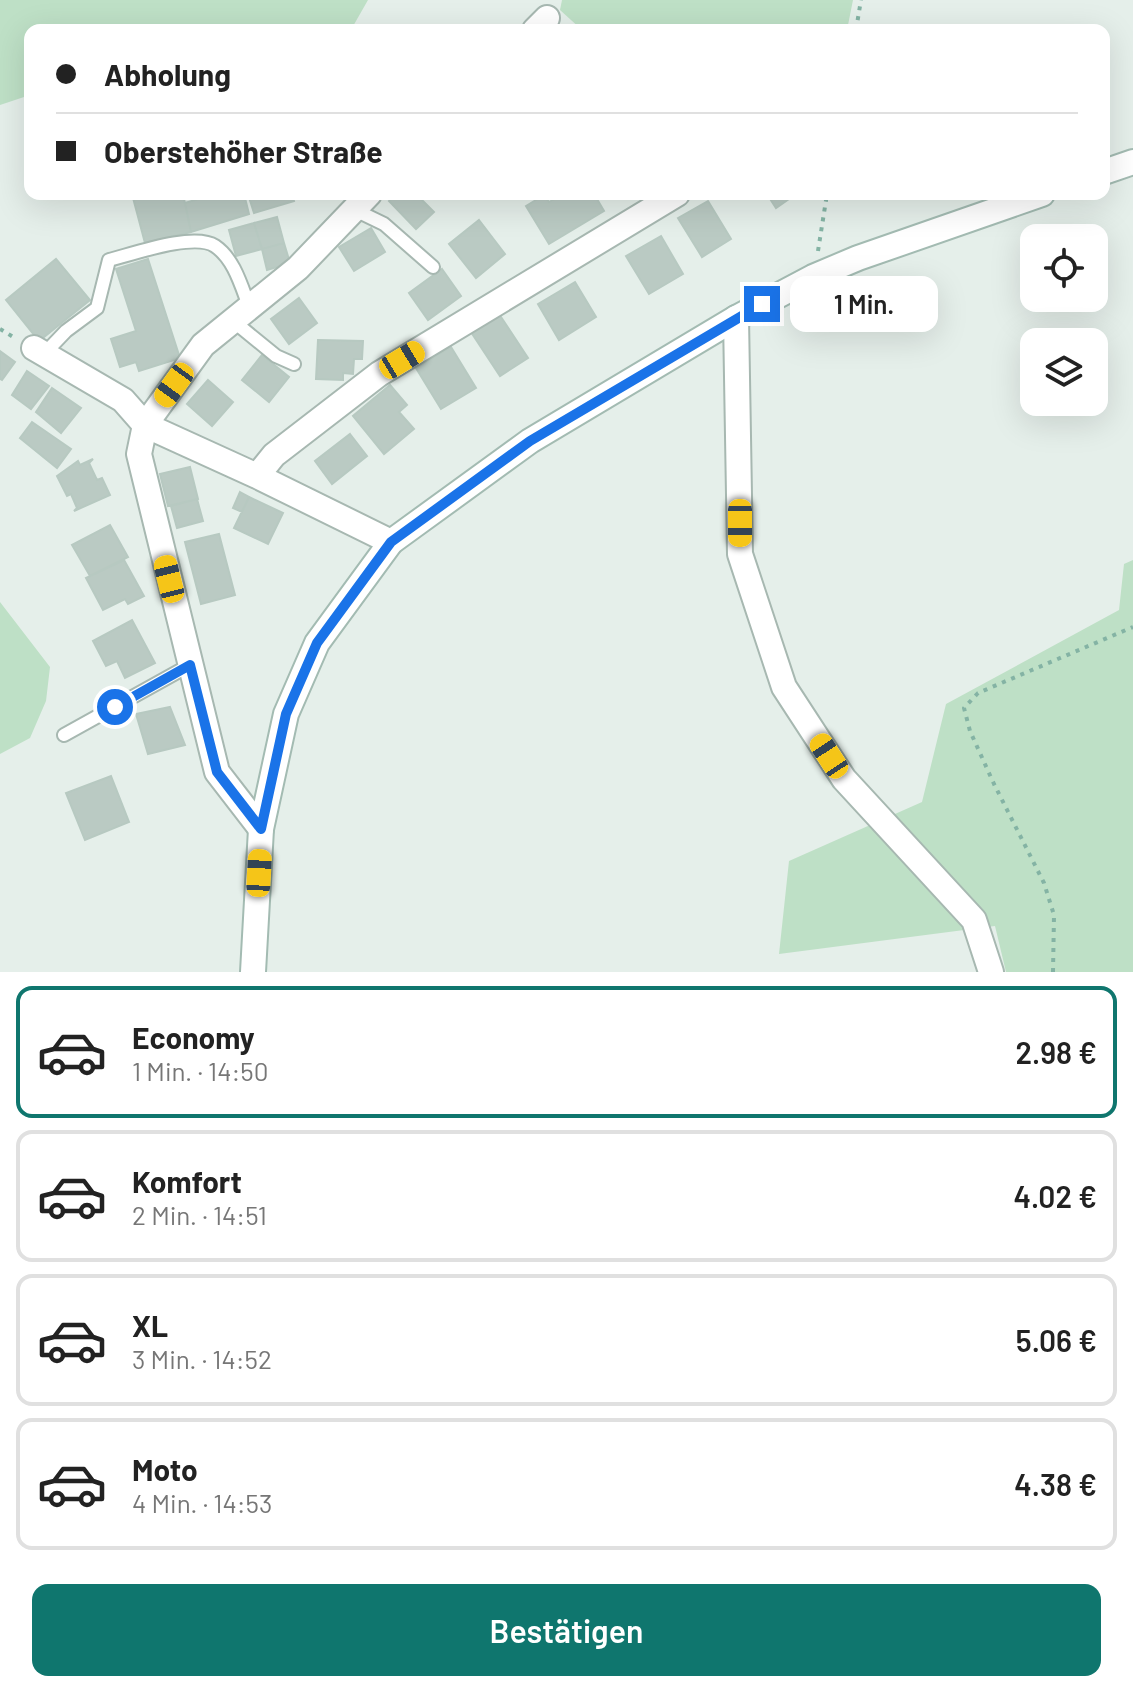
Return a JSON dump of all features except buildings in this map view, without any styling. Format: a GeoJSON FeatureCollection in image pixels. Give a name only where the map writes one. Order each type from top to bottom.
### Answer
{"type":"FeatureCollection","features":[{"type":"Feature","properties":{"kind":"street"},"geometry":{"type":"LineString","coordinates":[[1110,170],[1133,162]]}},
{"type":"Feature","properties":{"kind":"street"},"geometry":{"type":"LineString","coordinates":[[257,476],[274,455],[379,374],[667,200]]}},
{"type":"Feature","properties":{"kind":"street"},"geometry":{"type":"LineString","coordinates":[[253,972],[261,829],[286,714],[317,643],[391,542],[530,441],[736,318],[813,277],[858,258],[1025,200]]}},
{"type":"Feature","properties":{"kind":"street"},"geometry":{"type":"LineString","coordinates":[[261,829],[217,772],[139,454],[145,425],[203,345],[298,268],[361,201]]}},
{"type":"Feature","properties":{"kind":"street"},"geometry":{"type":"LineString","coordinates":[[736,318],[740,554],[784,687],[844,779],[974,920],[991,972]]}},
{"type":"Feature","properties":{"kind":"street"},"geometry":{"type":"LineString","coordinates":[[39,351],[123,400],[145,425],[391,542]]}},
{"type":"Feature","properties":{"kind":"lane"},"geometry":{"type":"LineString","coordinates":[[361,201],[433,267]]}},
{"type":"Feature","properties":{"kind":"lane"},"geometry":{"type":"LineString","coordinates":[[39,351],[97,308],[109,260],[195,240],[214,245],[235,269],[240,313],[276,356],[294,364]]}},
{"type":"Feature","properties":{"kind":"lane"},"geometry":{"type":"LineString","coordinates":[[64,735],[190,665]]}},
{"type":"Feature","properties":{"kind":"path"},"geometry":{"type":"LineString","coordinates":[[857,24],[861,0]]}},
{"type":"Feature","properties":{"kind":"path"},"geometry":{"type":"LineString","coordinates":[[813,277],[826,200]]}},
{"type":"Feature","properties":{"kind":"path"},"geometry":{"type":"LineString","coordinates":[[1053,972],[1054,915],[1044,883],[994,784],[970,731],[964,708],[978,693],[1133,627]]}},
{"type":"Feature","properties":{"kind":"green space"},"geometry":{"type":"Polygon","coordinates":[[[0,0],[368,0],[354,24],[24,24],[24,97],[0,105],[0,0]]]}},
{"type":"Feature","properties":{"kind":"green space"},"geometry":{"type":"Polygon","coordinates":[[[562,0],[853,0],[848,24],[575,24],[560,10],[562,0]]]}},
{"type":"Feature","properties":{"kind":"green space"},"geometry":{"type":"Polygon","coordinates":[[[1133,560],[1133,972],[1006,972],[995,926],[779,954],[789,861],[922,802],[946,704],[1119,610],[1124,564],[1133,560]]]}},
{"type":"Feature","properties":{"kind":"green space"},"geometry":{"type":"Polygon","coordinates":[[[0,602],[50,667],[46,701],[30,738],[0,754],[0,602]]]}},
{"type":"Feature","properties":{"kind":"route"},"geometry":{"type":"LineString","coordinates":[[115,707],[190,665],[217,772],[261,829],[286,714],[317,643],[354,588],[391,542],[530,441],[762,304]]}}]}
